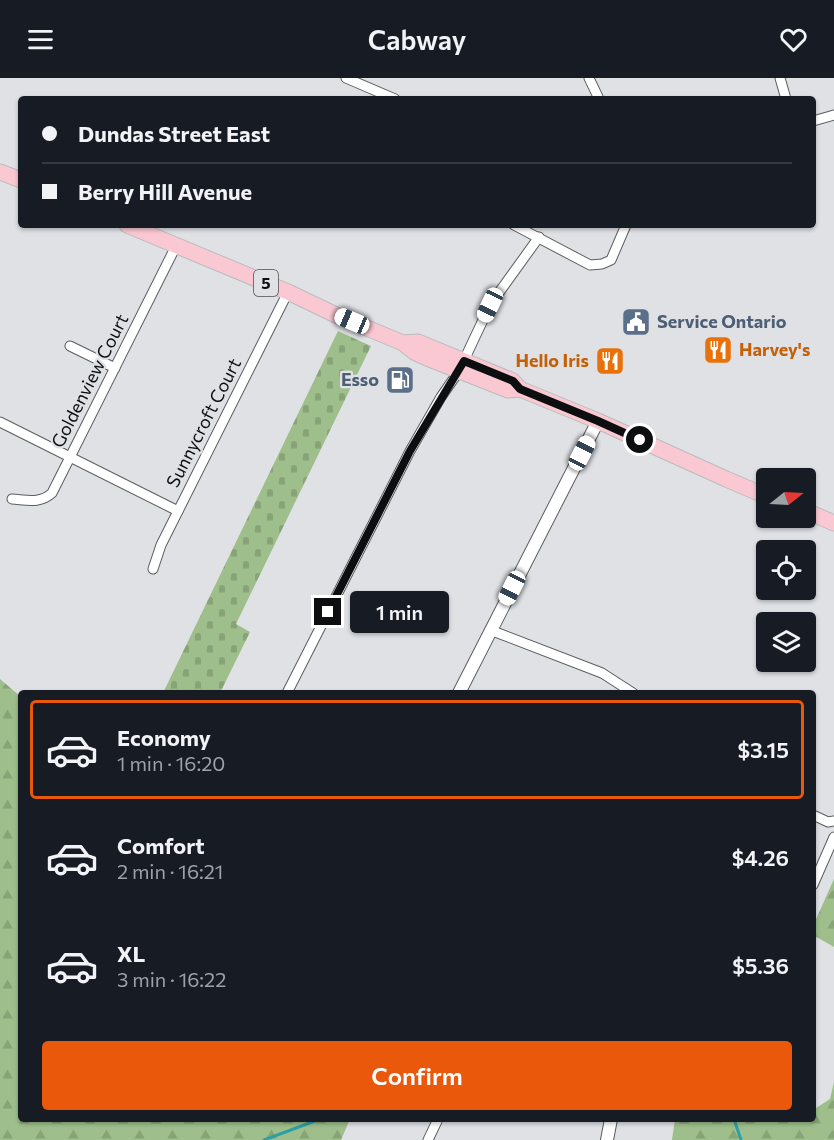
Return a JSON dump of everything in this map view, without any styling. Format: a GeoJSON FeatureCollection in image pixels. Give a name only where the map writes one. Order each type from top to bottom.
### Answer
{"type":"FeatureCollection","features":[{"type":"Feature","properties":{"kind":"main road"},"geometry":{"type":"LineString","coordinates":[[0,172],[18,179]]}},
{"type":"Feature","properties":{"kind":"main road","name":"5"},"geometry":{"type":"LineString","coordinates":[[134,228],[403,343],[418,342],[462,366],[513,381],[520,389],[756,492]]}},
{"type":"Feature","properties":{"kind":"main road"},"geometry":{"type":"LineString","coordinates":[[816,515],[834,523]]}},
{"type":"Feature","properties":{"kind":"street"},"geometry":{"type":"LineString","coordinates":[[345,78],[388,96]]}},
{"type":"Feature","properties":{"kind":"street"},"geometry":{"type":"LineString","coordinates":[[589,78],[598,96]]}},
{"type":"Feature","properties":{"kind":"street"},"geometry":{"type":"LineString","coordinates":[[780,78],[785,96]]}},
{"type":"Feature","properties":{"kind":"street"},"geometry":{"type":"LineString","coordinates":[[816,120],[834,115]]}},
{"type":"Feature","properties":{"kind":"street"},"geometry":{"type":"LineString","coordinates":[[520,228],[590,265],[602,264],[611,260],[625,228]]}},
{"type":"Feature","properties":{"kind":"street"},"geometry":{"type":"LineString","coordinates":[[289,690],[410,451],[462,366],[490,305],[539,237]]}},
{"type":"Feature","properties":{"kind":"street","name":"Goldenview Court"},"geometry":{"type":"LineString","coordinates":[[12,499],[34,501],[46,498],[54,489],[176,246]]}},
{"type":"Feature","properties":{"kind":"street","name":"Sunnycroft Court"},"geometry":{"type":"LineString","coordinates":[[153,569],[178,511],[288,292]]}},
{"type":"Feature","properties":{"kind":"street"},"geometry":{"type":"LineString","coordinates":[[70,346],[115,368]]}},
{"type":"Feature","properties":{"kind":"street"},"geometry":{"type":"LineString","coordinates":[[460,690],[598,421]]}},
{"type":"Feature","properties":{"kind":"street"},"geometry":{"type":"LineString","coordinates":[[0,422],[178,511]]}},
{"type":"Feature","properties":{"kind":"street"},"geometry":{"type":"LineString","coordinates":[[490,630],[602,673],[628,690]]}},
{"type":"Feature","properties":{"kind":"street"},"geometry":{"type":"LineString","coordinates":[[816,816],[828,822],[834,821]]}},
{"type":"Feature","properties":{"kind":"street"},"geometry":{"type":"LineString","coordinates":[[816,878],[834,837]]}},
{"type":"Feature","properties":{"kind":"street"},"geometry":{"type":"LineString","coordinates":[[428,1140],[437,1122]]}},
{"type":"Feature","properties":{"kind":"street"},"geometry":{"type":"LineString","coordinates":[[607,1140],[610,1122]]}},
{"type":"Feature","properties":{"kind":"green space"},"geometry":{"type":"Polygon","coordinates":[[[338,331],[371,346],[236,624],[250,632],[221,690],[164,690],[338,331]]]}},
{"type":"Feature","properties":{"kind":"green space"},"geometry":{"type":"Polygon","coordinates":[[[0,679],[18,694],[18,1122],[349,1122],[341,1140],[0,1140],[0,679]]]}},
{"type":"Feature","properties":{"kind":"green space"},"geometry":{"type":"Polygon","coordinates":[[[834,879],[834,947],[816,937],[816,919],[834,879]]]}},
{"type":"Feature","properties":{"kind":"green space"},"geometry":{"type":"Polygon","coordinates":[[[834,1082],[834,1140],[672,1140],[675,1122],[816,1122],[816,1108],[830,1099],[834,1082]]]}},
{"type":"Feature","properties":{"kind":"waterway"},"geometry":{"type":"LineString","coordinates":[[264,1140],[312,1122]]}},
{"type":"Feature","properties":{"kind":"waterway"},"geometry":{"type":"LineString","coordinates":[[735,1122],[741,1140]]}},
{"type":"Feature","properties":{"kind":"place","name":"Service Ontario"},"geometry":{"type":"Point","coordinates":[636,322]}},
{"type":"Feature","properties":{"kind":"place","name":"Harvey's"},"geometry":{"type":"Point","coordinates":[718,350]}},
{"type":"Feature","properties":{"kind":"place","name":"Hello Iris"},"geometry":{"type":"Point","coordinates":[610,361]}},
{"type":"Feature","properties":{"kind":"place","name":"Esso"},"geometry":{"type":"Point","coordinates":[400,380]}},
{"type":"Feature","properties":{"kind":"route"},"geometry":{"type":"LineString","coordinates":[[328,612],[410,451],[464,361],[513,381],[520,389],[640,440]]}}]}
